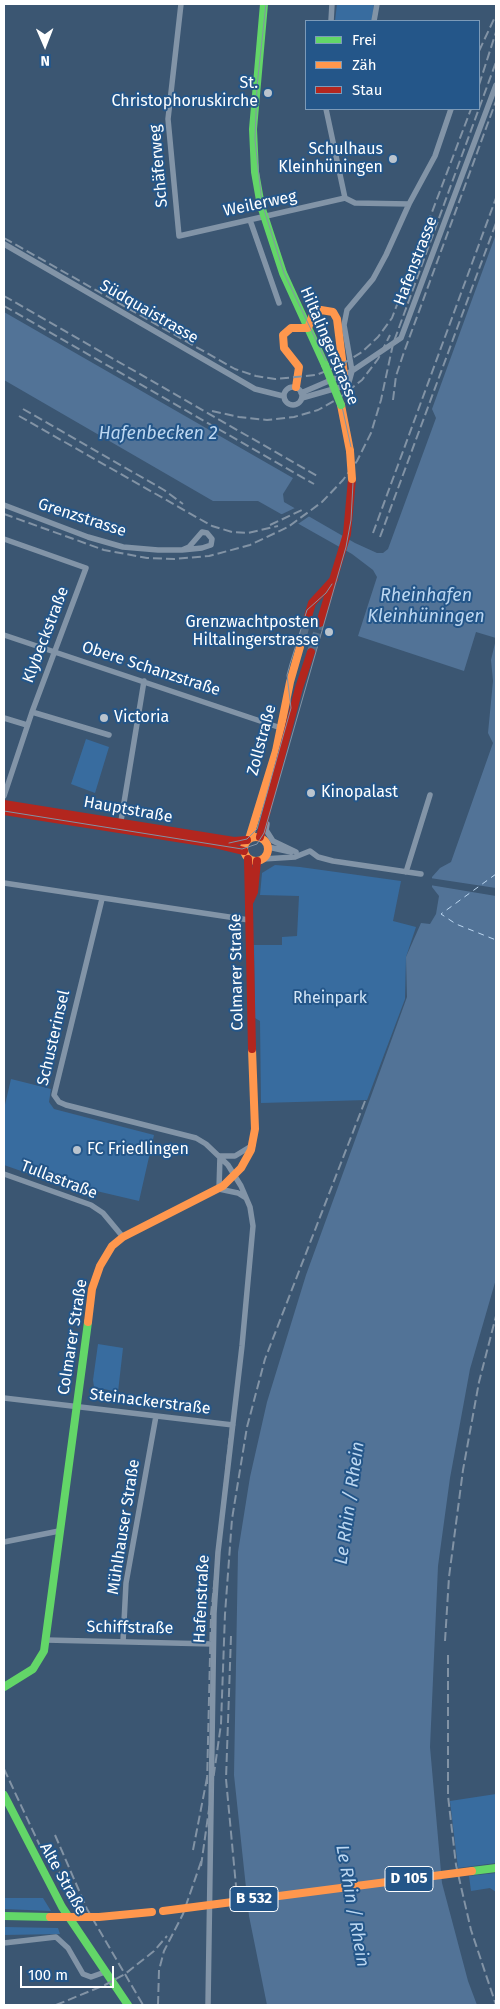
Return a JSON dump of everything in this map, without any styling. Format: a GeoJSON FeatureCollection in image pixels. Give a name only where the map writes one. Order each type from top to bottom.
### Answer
{"type":"FeatureCollection","features":[{"type":"Feature","properties":{"kind":"main road","name":"Hiltalingerstrasse"},"geometry":{"type":"LineString","coordinates":[[264,4],[257,63],[253,140],[255,172],[264,217],[280,265],[334,387],[349,441],[351,498],[341,558],[320,623]]}},
{"type":"Feature","properties":{"kind":"main road"},"geometry":{"type":"LineString","coordinates":[[300,393],[299,367],[297,362],[284,348],[281,339],[290,328],[308,328],[312,317],[321,310],[333,312],[337,320],[344,374]]}},
{"type":"Feature","properties":{"kind":"main road","name":"Hiltalingerstrasse"},"geometry":{"type":"LineString","coordinates":[[307,620],[312,603],[335,578]]}},
{"type":"Feature","properties":{"kind":"main road","name":"Zollstraße"},"geometry":{"type":"LineString","coordinates":[[260,837],[285,729],[290,682],[300,647]]}},
{"type":"Feature","properties":{"kind":"main road","name":"Zollstraße"},"geometry":{"type":"LineString","coordinates":[[248,839],[311,652]]}},
{"type":"Feature","properties":{"kind":"main road","name":"Hauptstraße"},"geometry":{"type":"LineString","coordinates":[[4,804],[227,846],[244,851]]}},
{"type":"Feature","properties":{"kind":"main road","name":"Hauptstraße"},"geometry":{"type":"LineString","coordinates":[[4,811],[234,841],[260,837]]}},
{"type":"Feature","properties":{"kind":"main road"},"geometry":{"type":"LineString","coordinates":[[248,839],[244,851],[248,859],[260,860],[268,853],[268,847],[260,837]]}},
{"type":"Feature","properties":{"kind":"main road","name":"Colmarer Straße"},"geometry":{"type":"LineString","coordinates":[[4,1687],[37,1665],[44,1651],[92,1289],[104,1257],[112,1246],[123,1238],[219,1189],[235,1176],[246,1161],[253,1145],[255,1129],[249,976],[250,901],[248,859]]}},
{"type":"Feature","properties":{"kind":"main road","name":"Colmarer Straße"},"geometry":{"type":"LineString","coordinates":[[250,901],[254,892],[260,860]]}},
{"type":"Feature","properties":{"kind":"main road","name":"Alte Straße"},"geometry":{"type":"LineString","coordinates":[[4,1795],[58,1900],[128,2005]]}},
{"type":"Feature","properties":{"kind":"main road","name":"D 105"},"geometry":{"type":"LineString","coordinates":[[346,1887],[496,1868]]}},
{"type":"Feature","properties":{"kind":"main road","name":"B 532"},"geometry":{"type":"LineString","coordinates":[[4,1916],[99,1917],[163,1911],[346,1887]]}},
{"type":"Feature","properties":{"kind":"street","name":"Schäferweg"},"geometry":{"type":"LineString","coordinates":[[179,236],[168,119],[181,4]]}},
{"type":"Feature","properties":{"kind":"street"},"geometry":{"type":"LineString","coordinates":[[331,20],[332,4]]}},
{"type":"Feature","properties":{"kind":"street"},"geometry":{"type":"LineString","coordinates":[[374,20],[377,4]]}},
{"type":"Feature","properties":{"kind":"street","name":"Hafenstrasse"},"geometry":{"type":"LineString","coordinates":[[300,393],[352,371],[403,336],[496,85]]}},
{"type":"Feature","properties":{"kind":"street"},"geometry":{"type":"LineString","coordinates":[[326,110],[345,198],[355,203],[409,204]]}},
{"type":"Feature","properties":{"kind":"street"},"geometry":{"type":"LineString","coordinates":[[284,396],[287,389],[300,393],[344,386],[349,382],[352,371],[344,326],[347,310],[373,279],[386,255],[409,204],[435,156],[451,110]]}},
{"type":"Feature","properties":{"kind":"street","name":"Weilerweg"},"geometry":{"type":"LineString","coordinates":[[179,236],[345,198]]}},
{"type":"Feature","properties":{"kind":"street"},"geometry":{"type":"LineString","coordinates":[[250,220],[279,302]]}},
{"type":"Feature","properties":{"kind":"street","name":"Südquaistrasse"},"geometry":{"type":"LineString","coordinates":[[4,244],[255,389],[284,396],[287,403],[292,405],[299,403],[300,393]]}},
{"type":"Feature","properties":{"kind":"street","name":"Grenzstrasse"},"geometry":{"type":"LineString","coordinates":[[4,505],[104,542],[145,550],[182,550],[209,546],[212,538],[207,533],[202,532],[189,547],[182,550]]}},
{"type":"Feature","properties":{"kind":"street","name":"Klybeckstraße"},"geometry":{"type":"LineString","coordinates":[[4,538],[86,568],[27,725],[4,796]]}},
{"type":"Feature","properties":{"kind":"street","name":"Obere Schanzstraße"},"geometry":{"type":"LineString","coordinates":[[4,635],[285,729]]}},
{"type":"Feature","properties":{"kind":"street"},"geometry":{"type":"LineString","coordinates":[[120,826],[144,681]]}},
{"type":"Feature","properties":{"kind":"street"},"geometry":{"type":"LineString","coordinates":[[32,712],[110,735]]}},
{"type":"Feature","properties":{"kind":"street"},"geometry":{"type":"LineString","coordinates":[[4,718],[27,725]]}},
{"type":"Feature","properties":{"kind":"street"},"geometry":{"type":"LineString","coordinates":[[406,872],[430,795]]}},
{"type":"Feature","properties":{"kind":"street"},"geometry":{"type":"LineString","coordinates":[[265,811],[267,818],[266,830],[272,841],[296,852]]}},
{"type":"Feature","properties":{"kind":"street"},"geometry":{"type":"LineString","coordinates":[[268,847],[308,852],[332,862],[421,874]]}},
{"type":"Feature","properties":{"kind":"street"},"geometry":{"type":"LineString","coordinates":[[260,860],[295,857],[308,852]]}},
{"type":"Feature","properties":{"kind":"street"},"geometry":{"type":"LineString","coordinates":[[4,883],[249,920]]}},
{"type":"Feature","properties":{"kind":"street","name":"Schusterinsel"},"geometry":{"type":"LineString","coordinates":[[102,899],[54,1094],[59,1102],[66,1106],[196,1138],[220,1156],[235,1176]]}},
{"type":"Feature","properties":{"kind":"street"},"geometry":{"type":"LineString","coordinates":[[246,1198],[238,1193],[219,1189],[220,1156],[234,1156],[253,1145]]}},
{"type":"Feature","properties":{"kind":"street","name":"Tullastraße"},"geometry":{"type":"LineString","coordinates":[[4,1174],[91,1205],[103,1214],[123,1238]]}},
{"type":"Feature","properties":{"kind":"street","name":"Hafenstraße"},"geometry":{"type":"LineString","coordinates":[[208,2005],[213,1644],[218,1552],[253,1226],[246,1198],[235,1176]]}},
{"type":"Feature","properties":{"kind":"street","name":"Steinackerstraße"},"geometry":{"type":"LineString","coordinates":[[4,1398],[233,1425]]}},
{"type":"Feature","properties":{"kind":"street","name":"Mühlhauser Straße"},"geometry":{"type":"LineString","coordinates":[[123,1642],[126,1583],[156,1416]]}},
{"type":"Feature","properties":{"kind":"street"},"geometry":{"type":"LineString","coordinates":[[4,1542],[59,1531]]}},
{"type":"Feature","properties":{"kind":"street","name":"Schiffstraße"},"geometry":{"type":"LineString","coordinates":[[46,1640],[213,1644]]}},
{"type":"Feature","properties":{"kind":"street","name":"Alte Straße"},"geometry":{"type":"LineString","coordinates":[[4,1943],[56,1937],[68,1948],[83,1974],[91,1977],[105,1972]]}},
{"type":"Feature","properties":{"kind":"green space"},"geometry":{"type":"Polygon","coordinates":[[[337,4],[374,4],[372,20],[335,20],[337,4]]]}},
{"type":"Feature","properties":{"kind":"green space"},"geometry":{"type":"Polygon","coordinates":[[[86,739],[109,747],[95,793],[71,784],[86,739]]]}},
{"type":"Feature","properties":{"kind":"green space","name":"Rheinpark"},"geometry":{"type":"Polygon","coordinates":[[[275,865],[401,881],[393,921],[416,927],[406,957],[405,999],[367,1100],[261,1103],[260,1021],[255,1018],[254,945],[282,945],[282,937],[297,936],[299,896],[260,895],[262,873],[275,865]]]}},
{"type":"Feature","properties":{"kind":"green space","name":"FC Friedlingen"},"geometry":{"type":"Polygon","coordinates":[[[11,1079],[51,1089],[49,1102],[54,1109],[154,1135],[139,1201],[41,1178],[4,1165],[4,1109],[11,1079]]]}},
{"type":"Feature","properties":{"kind":"green space"},"geometry":{"type":"Polygon","coordinates":[[[98,1344],[123,1348],[118,1392],[94,1387],[93,1380],[98,1344]]]}},
{"type":"Feature","properties":{"kind":"green space"},"geometry":{"type":"Polygon","coordinates":[[[496,1794],[496,1863],[458,1868],[450,1801],[496,1794]]]}},
{"type":"Feature","properties":{"kind":"green space"},"geometry":{"type":"Polygon","coordinates":[[[496,1873],[496,1892],[490,1888],[471,1891],[469,1876],[496,1873]]]}},
{"type":"Feature","properties":{"kind":"green space"},"geometry":{"type":"Polygon","coordinates":[[[4,1898],[43,1898],[51,1911],[4,1909],[4,1898]]]}},
{"type":"Feature","properties":{"kind":"green space"},"geometry":{"type":"Polygon","coordinates":[[[4,1927],[58,1928],[60,1934],[4,1935],[4,1927]]]}},
{"type":"Feature","properties":{"kind":"water"},"geometry":{"type":"Polygon","coordinates":[[[496,234],[496,638],[476,632],[464,671],[358,636],[377,577],[373,570],[352,554],[258,501],[213,501],[4,380],[4,312],[293,478],[283,494],[284,502],[355,543],[377,553],[383,553],[388,549],[436,418],[432,409],[496,234]]]}},
{"type":"Feature","properties":{"kind":"water","name":"Le Rhin / Rhein"},"geometry":{"type":"Polygon","coordinates":[[[496,639],[496,1279],[470,1369],[450,1478],[438,1566],[430,1747],[442,1883],[468,1981],[477,2005],[267,2005],[249,1916],[234,1775],[238,1552],[250,1477],[267,1402],[306,1275],[407,997],[406,957],[421,923],[430,924],[436,914],[439,896],[432,887],[432,877],[440,868],[451,862],[493,743],[488,733],[493,681],[491,660],[496,639]]]}},
{"type":"Feature","properties":{"kind":"pier"},"geometry":{"type":"Polygon","coordinates":[[[297,507],[311,515],[295,526],[278,516],[297,507]]]}},
{"type":"Feature","properties":{"kind":"pier"},"geometry":{"type":"Polygon","coordinates":[[[430,878],[496,888],[496,896],[430,885],[430,878]]]}},
{"type":"Feature","properties":{"kind":"ferry route"},"geometry":{"type":"LineString","coordinates":[[496,874],[441,914],[456,924],[496,940]]}},
{"type":"Feature","properties":{"kind":"tunnel"},"geometry":{"type":"LineString","coordinates":[[300,647],[307,620]]}},
{"type":"Feature","properties":{"kind":"tunnel"},"geometry":{"type":"LineString","coordinates":[[311,652],[320,623]]}},
{"type":"Feature","properties":{"kind":"tram line"},"geometry":{"type":"LineString","coordinates":[[4,811],[242,849],[257,844],[264,833],[346,547],[351,520],[353,483],[351,447],[341,402],[329,367],[284,273],[262,203],[255,140],[257,86],[266,4]]}},
{"type":"Feature","properties":{"kind":"tram line"},"geometry":{"type":"LineString","coordinates":[[229,843],[247,839],[257,829],[291,708],[287,675],[290,664],[307,610],[326,593],[332,584]]}},
{"type":"Feature","properties":{"kind":"railway"},"geometry":{"type":"LineString","coordinates":[[480,49],[494,19]]}},
{"type":"Feature","properties":{"kind":"railway"},"geometry":{"type":"LineString","coordinates":[[480,82],[496,32]]}},
{"type":"Feature","properties":{"kind":"railway"},"geometry":{"type":"LineString","coordinates":[[480,106],[496,62]]}},
{"type":"Feature","properties":{"kind":"railway"},"geometry":{"type":"LineString","coordinates":[[393,400],[396,376],[403,355],[496,101]]}},
{"type":"Feature","properties":{"kind":"railway"},"geometry":{"type":"LineString","coordinates":[[4,238],[235,369],[256,376],[275,379],[316,375],[339,366],[362,352],[378,337],[392,318],[471,110]]}},
{"type":"Feature","properties":{"kind":"railway"},"geometry":{"type":"LineString","coordinates":[[4,514],[104,550],[147,558],[174,559],[209,556],[250,545],[288,527],[322,502],[343,480],[357,461],[371,433],[381,400],[393,344],[478,110]]}},
{"type":"Feature","properties":{"kind":"railway"},"geometry":{"type":"LineString","coordinates":[[373,533],[496,198]]}},
{"type":"Feature","properties":{"kind":"railway"},"geometry":{"type":"LineString","coordinates":[[380,537],[496,223]]}},
{"type":"Feature","properties":{"kind":"railway"},"geometry":{"type":"LineString","coordinates":[[4,296],[319,477]]}},
{"type":"Feature","properties":{"kind":"railway"},"geometry":{"type":"LineString","coordinates":[[4,306],[314,484]]}},
{"type":"Feature","properties":{"kind":"railway"},"geometry":{"type":"LineString","coordinates":[[212,411],[239,417],[267,420],[294,417],[318,410],[339,398],[362,380],[378,359],[390,335]]}},
{"type":"Feature","properties":{"kind":"railway"},"geometry":{"type":"LineString","coordinates":[[23,409],[164,490],[183,504]]}},
{"type":"Feature","properties":{"kind":"railway"},"geometry":{"type":"LineString","coordinates":[[19,416],[212,526],[232,532],[248,533],[278,526]]}},
{"type":"Feature","properties":{"kind":"railway"},"geometry":{"type":"LineString","coordinates":[[270,525],[302,510]]}},
{"type":"Feature","properties":{"kind":"railway"},"geometry":{"type":"LineString","coordinates":[[201,1866],[221,1724],[225,1614],[232,1519],[247,1427],[265,1359],[365,1101]]}},
{"type":"Feature","properties":{"kind":"railway"},"geometry":{"type":"LineString","coordinates":[[445,1641],[449,1577],[463,1470],[479,1382],[496,1316]]}},
{"type":"Feature","properties":{"kind":"railway"},"geometry":{"type":"LineString","coordinates":[[207,1784],[211,1614],[231,1425]]}},
{"type":"Feature","properties":{"kind":"railway"},"geometry":{"type":"LineString","coordinates":[[231,1636],[226,1779],[236,1886]]}},
{"type":"Feature","properties":{"kind":"railway"},"geometry":{"type":"LineString","coordinates":[[448,1655],[448,1796],[456,1865],[471,1930],[496,2005]]}},
{"type":"Feature","properties":{"kind":"railway"},"geometry":{"type":"LineString","coordinates":[[4,1769],[40,1846],[76,1895]]}},
{"type":"Feature","properties":{"kind":"railway"},"geometry":{"type":"LineString","coordinates":[[193,1850],[207,1778]]}},
{"type":"Feature","properties":{"kind":"railway"},"geometry":{"type":"LineString","coordinates":[[55,1835],[87,1909],[143,2005]]}},
{"type":"Feature","properties":{"kind":"railway"},"geometry":{"type":"LineString","coordinates":[[158,2005],[159,1970],[164,1951],[183,1914],[202,1859]]}},
{"type":"Feature","properties":{"kind":"railway"},"geometry":{"type":"LineString","coordinates":[[56,2005],[105,1985],[125,1974],[154,1951],[167,1936]]}},
{"type":"Feature","properties":{"kind":"traffic: fast"},"geometry":{"type":"LineString","coordinates":[[264,4],[253,129],[255,172],[261,206],[283,273],[325,365]]}},
{"type":"Feature","properties":{"kind":"traffic: fast"},"geometry":{"type":"LineString","coordinates":[[325,365],[341,405]]}},
{"type":"Feature","properties":{"kind":"traffic: fast"},"geometry":{"type":"LineString","coordinates":[[4,1687],[33,1669],[44,1651],[88,1322]]}},
{"type":"Feature","properties":{"kind":"traffic: fast"},"geometry":{"type":"LineString","coordinates":[[4,1795],[62,1907],[128,2005]]}},
{"type":"Feature","properties":{"kind":"traffic: fast"},"geometry":{"type":"LineString","coordinates":[[472,1871],[496,1868]]}},
{"type":"Feature","properties":{"kind":"traffic: fast"},"geometry":{"type":"LineString","coordinates":[[4,1916],[50,1917]]}},
{"type":"Feature","properties":{"kind":"traffic: slow"},"geometry":{"type":"LineString","coordinates":[[296,387],[299,367],[284,348],[283,335],[291,328],[308,328],[312,317],[321,310],[333,312],[337,319],[344,375]]}},
{"type":"Feature","properties":{"kind":"traffic: slow"},"geometry":{"type":"LineString","coordinates":[[341,405],[350,451]]}},
{"type":"Feature","properties":{"kind":"traffic: slow"},"geometry":{"type":"LineString","coordinates":[[350,451],[352,479]]}},
{"type":"Feature","properties":{"kind":"traffic: slow"},"geometry":{"type":"LineString","coordinates":[[249,839],[276,751],[290,682],[300,647]]}},
{"type":"Feature","properties":{"kind":"traffic: slow"},"geometry":{"type":"LineString","coordinates":[[256,837],[265,840],[268,849],[265,858],[256,861],[247,858],[244,849],[247,840],[256,837]]}},
{"type":"Feature","properties":{"kind":"traffic: slow"},"geometry":{"type":"LineString","coordinates":[[88,1322],[92,1289],[100,1266],[112,1246],[123,1237],[223,1186],[241,1168],[251,1150],[255,1129],[252,1049]]}},
{"type":"Feature","properties":{"kind":"traffic: slow"},"geometry":{"type":"LineString","coordinates":[[163,1911],[472,1871]]}},
{"type":"Feature","properties":{"kind":"traffic: slow"},"geometry":{"type":"LineString","coordinates":[[50,1917],[99,1917],[152,1912]]}},
{"type":"Feature","properties":{"kind":"traffic: jam"},"geometry":{"type":"LineString","coordinates":[[320,623],[347,534],[352,479]]}},
{"type":"Feature","properties":{"kind":"traffic: jam"},"geometry":{"type":"LineString","coordinates":[[307,620],[312,603],[334,579]]}},
{"type":"Feature","properties":{"kind":"traffic: jam"},"geometry":{"type":"LineString","coordinates":[[260,837],[299,688],[311,652]]}},
{"type":"Feature","properties":{"kind":"traffic: jam"},"geometry":{"type":"LineString","coordinates":[[4,804],[234,841],[247,840]]}},
{"type":"Feature","properties":{"kind":"traffic: jam"},"geometry":{"type":"LineString","coordinates":[[4,811],[215,844],[244,851]]}},
{"type":"Feature","properties":{"kind":"traffic: jam"},"geometry":{"type":"LineString","coordinates":[[248,859],[252,1049]]}},
{"type":"Feature","properties":{"kind":"traffic: jam"},"geometry":{"type":"LineString","coordinates":[[250,901],[254,892],[257,861]]}},
{"type":"Feature","properties":{"kind":"place","name":"St. Christophoruskirche"},"geometry":{"type":"Point","coordinates":[268,93]}},
{"type":"Feature","properties":{"kind":"place","name":"Schulhaus Kleinhüningen"},"geometry":{"type":"Point","coordinates":[393,159]}},
{"type":"Feature","properties":{"kind":"place","name":"Grenzwachtposten Hiltalingerstrasse"},"geometry":{"type":"Point","coordinates":[329,632]}},
{"type":"Feature","properties":{"kind":"place","name":"Victoria"},"geometry":{"type":"Point","coordinates":[104,718]}},
{"type":"Feature","properties":{"kind":"place","name":"Kinopalast"},"geometry":{"type":"Point","coordinates":[311,793]}},
{"type":"Feature","properties":{"kind":"place","name":"FC Friedlingen"},"geometry":{"type":"Point","coordinates":[77,1150]}},
{"type":"Feature","properties":{"kind":"water label","name":"Hafenbecken 2"},"geometry":{"type":"Point","coordinates":[158,434]}},
{"type":"Feature","properties":{"kind":"water label","name":"Rheinhafen Kleinhüningen"},"geometry":{"type":"Point","coordinates":[426,606]}}]}
